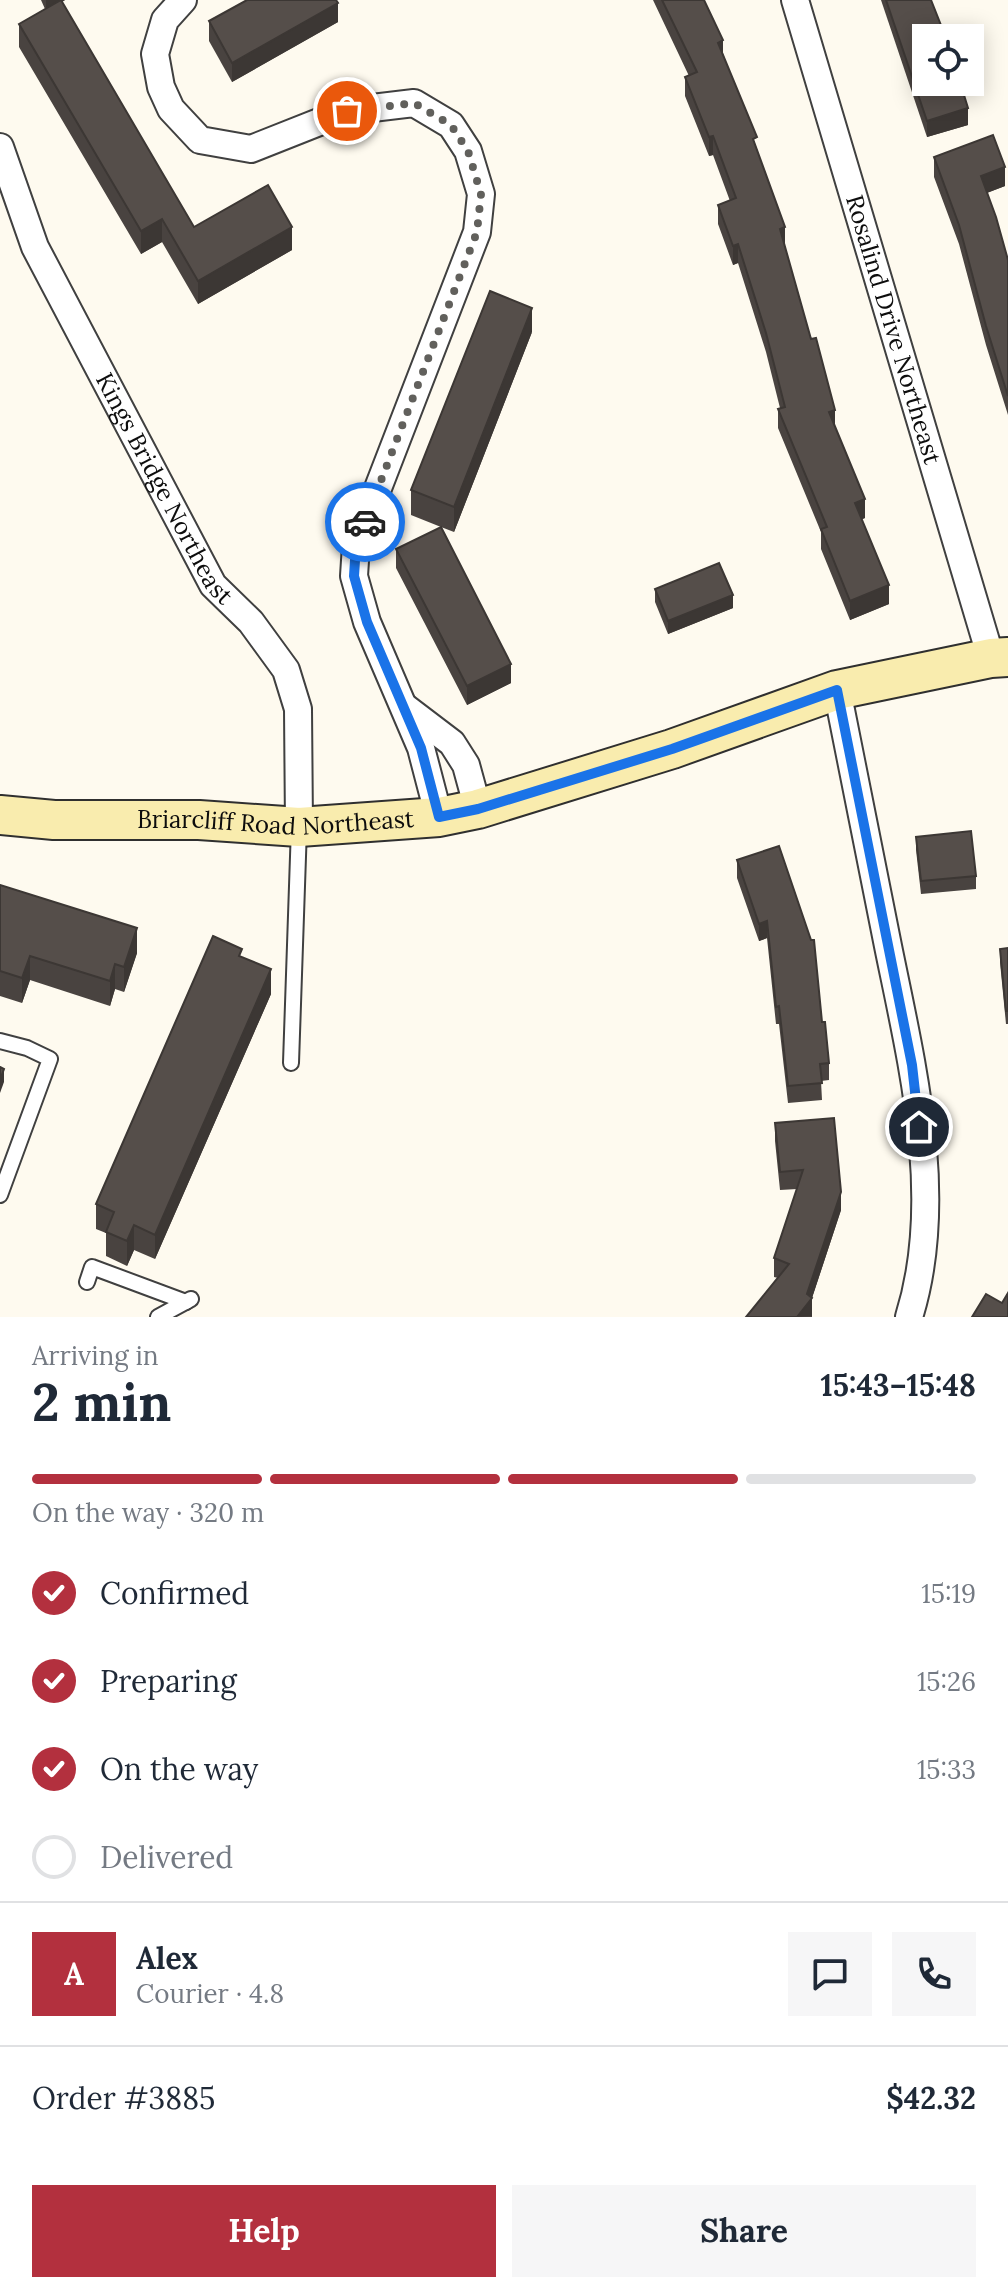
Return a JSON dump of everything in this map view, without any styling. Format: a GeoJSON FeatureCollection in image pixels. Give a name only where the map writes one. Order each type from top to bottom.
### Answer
{"type":"FeatureCollection","features":[{"type":"Feature","properties":{"kind":"main road","name":"Briarcliff Road Northeast"},"geometry":{"type":"LineString","coordinates":[[0,815],[54,820],[199,820],[299,827],[439,817],[478,809],[672,749],[837,690],[999,658]]}},
{"type":"Feature","properties":{"kind":"street"},"geometry":{"type":"LineString","coordinates":[[183,0],[165,20],[155,54],[161,87],[171,109],[200,140],[251,149],[347,111],[414,103],[451,125],[468,151],[481,194],[477,232],[356,545],[354,576],[367,622],[421,748],[439,817]]}},
{"type":"Feature","properties":{"kind":"street","name":"Rosalind Drive Northeast"},"geometry":{"type":"LineString","coordinates":[[795,0],[999,658]]}},
{"type":"Feature","properties":{"kind":"street","name":"Kings Bridge Northeast"},"geometry":{"type":"LineString","coordinates":[[0,147],[35,247],[213,585],[251,622],[286,670],[298,709],[299,827]]}},
{"type":"Feature","properties":{"kind":"street"},"geometry":{"type":"LineString","coordinates":[[837,690],[912,1065],[926,1231],[909,1317]]}},
{"type":"Feature","properties":{"kind":"street"},"geometry":{"type":"LineString","coordinates":[[404,707],[452,743],[466,765],[478,809]]}},
{"type":"Feature","properties":{"kind":"lane"},"geometry":{"type":"LineString","coordinates":[[291,1063],[299,827]]}},
{"type":"Feature","properties":{"kind":"lane"},"geometry":{"type":"LineString","coordinates":[[0,1041],[27,1048],[50,1059],[0,1195]]}},
{"type":"Feature","properties":{"kind":"lane"},"geometry":{"type":"LineString","coordinates":[[87,1282],[92,1267],[190,1299],[158,1317]]}},
{"type":"Feature","properties":{"kind":"building"},"geometry":{"type":"Polygon","coordinates":[[[61,0],[194,227],[268,185],[292,227],[198,281],[162,219],[141,231],[19,24],[61,0]]]}},
{"type":"Feature","properties":{"kind":"building"},"geometry":{"type":"Polygon","coordinates":[[[247,0],[336,0],[338,3],[232,63],[209,21],[247,0]]]}},
{"type":"Feature","properties":{"kind":"building"},"geometry":{"type":"Polygon","coordinates":[[[662,0],[704,0],[723,40],[718,43],[757,137],[753,139],[785,227],[780,229],[811,339],[816,338],[835,410],[829,412],[865,499],[855,503],[889,585],[850,601],[821,529],[827,527],[778,409],[785,407],[766,333],[738,244],[733,246],[718,205],[736,198],[713,136],[709,137],[685,77],[697,72],[662,0]]]}},
{"type":"Feature","properties":{"kind":"building"},"geometry":{"type":"Polygon","coordinates":[[[886,0],[931,0],[940,24],[912,24],[912,77],[886,0]]]}},
{"type":"Feature","properties":{"kind":"building"},"geometry":{"type":"Polygon","coordinates":[[[919,96],[964,96],[968,108],[927,121],[919,96]]]}},
{"type":"Feature","properties":{"kind":"building"},"geometry":{"type":"Polygon","coordinates":[[[993,135],[1005,167],[981,176],[1008,260],[1008,396],[959,225],[934,157],[993,135]]]}},
{"type":"Feature","properties":{"kind":"building"},"geometry":{"type":"Polygon","coordinates":[[[490,291],[532,308],[454,507],[411,490],[490,291]]]}},
{"type":"Feature","properties":{"kind":"building"},"geometry":{"type":"Polygon","coordinates":[[[441,527],[511,664],[467,686],[396,549],[441,527]]]}},
{"type":"Feature","properties":{"kind":"building"},"geometry":{"type":"Polygon","coordinates":[[[719,563],[733,595],[668,621],[655,589],[719,563]]]}},
{"type":"Feature","properties":{"kind":"building"},"geometry":{"type":"Polygon","coordinates":[[[971,831],[976,876],[921,881],[916,837],[971,831]]]}},
{"type":"Feature","properties":{"kind":"building"},"geometry":{"type":"Polygon","coordinates":[[[779,846],[811,940],[814,940],[829,1063],[820,1064],[822,1083],[788,1086],[767,921],[759,924],[737,860],[779,846]]]}},
{"type":"Feature","properties":{"kind":"building"},"geometry":{"type":"Polygon","coordinates":[[[0,885],[137,928],[124,967],[115,964],[110,981],[30,956],[22,978],[0,971],[0,885]]]}},
{"type":"Feature","properties":{"kind":"building"},"geometry":{"type":"Polygon","coordinates":[[[213,936],[242,949],[239,956],[271,969],[155,1235],[134,1225],[127,1241],[106,1232],[114,1212],[96,1204],[213,936]]]}},
{"type":"Feature","properties":{"kind":"building"},"geometry":{"type":"Polygon","coordinates":[[[1008,948],[1008,1011],[1006,1011],[1000,949],[1008,948]]]}},
{"type":"Feature","properties":{"kind":"building"},"geometry":{"type":"Polygon","coordinates":[[[834,1118],[841,1192],[807,1294],[812,1298],[797,1317],[746,1317],[789,1264],[774,1258],[803,1170],[780,1172],[775,1123],[834,1118]]]}},
{"type":"Feature","properties":{"kind":"building"},"geometry":{"type":"Polygon","coordinates":[[[1008,1293],[1008,1317],[972,1317],[986,1294],[1002,1303],[1008,1293]]]}},
{"type":"Feature","properties":{"kind":"way so far"},"geometry":{"type":"LineString","coordinates":[[347,111],[414,103],[451,125],[468,151],[481,194],[477,232],[365,522]]}},
{"type":"Feature","properties":{"kind":"route"},"geometry":{"type":"LineString","coordinates":[[365,522],[356,545],[354,576],[367,622],[421,748],[439,817],[478,809],[672,749],[837,690],[912,1065],[919,1127]]}}]}
